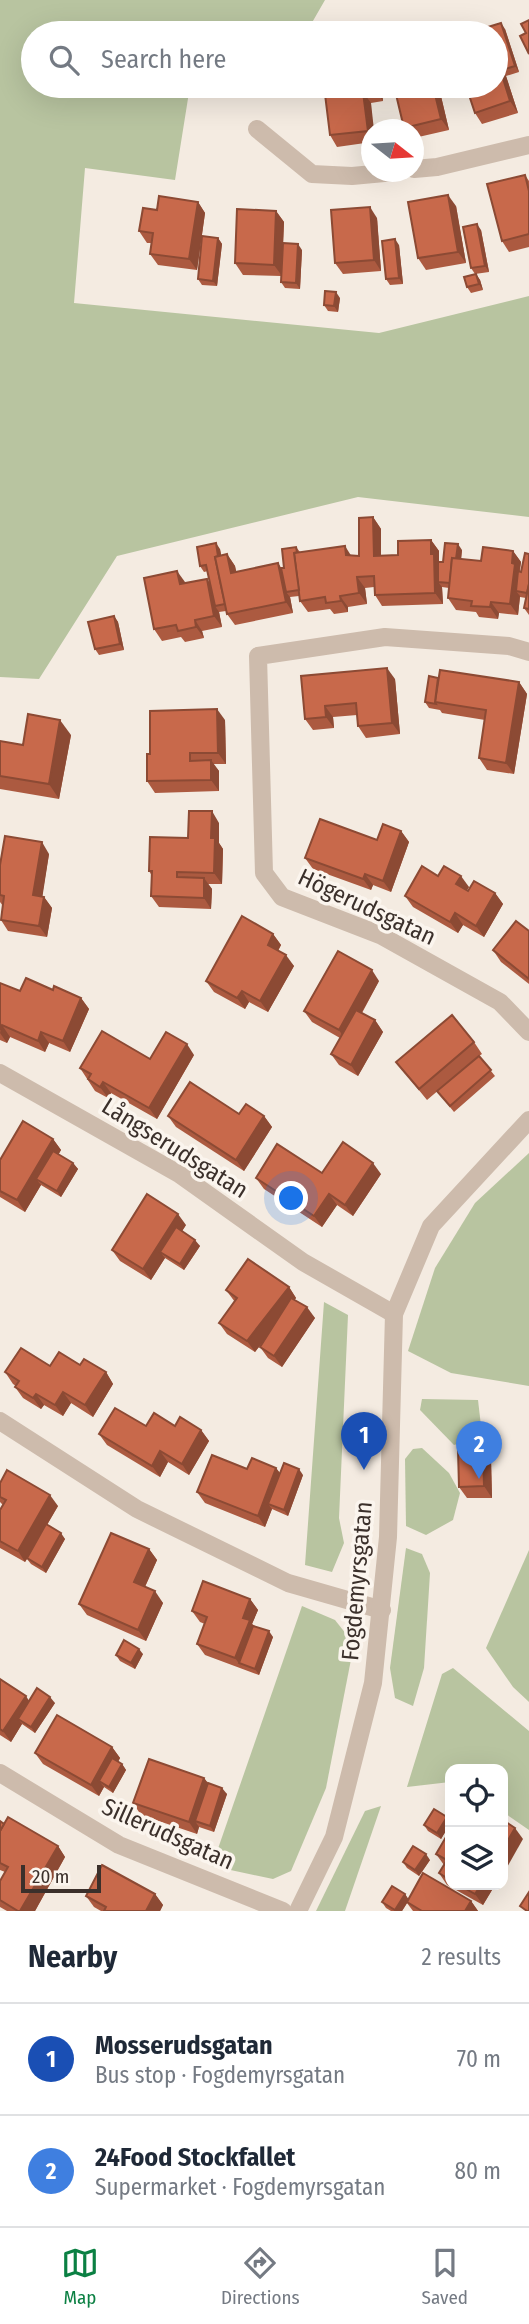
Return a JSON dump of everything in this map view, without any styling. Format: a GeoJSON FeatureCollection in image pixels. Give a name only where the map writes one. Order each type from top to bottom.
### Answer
{"type":"FeatureCollection","features":[{"type":"Feature","properties":{"kind":"street"},"geometry":{"type":"LineString","coordinates":[[257,129],[312,174],[361,175]]}},
{"type":"Feature","properties":{"kind":"street"},"geometry":{"type":"LineString","coordinates":[[424,168],[529,145]]}},
{"type":"Feature","properties":{"kind":"street","name":"Högerudsgatan"},"geometry":{"type":"LineString","coordinates":[[529,652],[509,646],[385,637],[258,656],[264,873],[282,897],[380,935],[499,1002],[529,1032]]}},
{"type":"Feature","properties":{"kind":"street","name":"Långserudsgatan"},"geometry":{"type":"LineString","coordinates":[[0,1073],[179,1174],[303,1262],[394,1314]]}},
{"type":"Feature","properties":{"kind":"street","name":"Fogdemyrsgatan"},"geometry":{"type":"LineString","coordinates":[[298,1911],[334,1837],[373,1683],[388,1537],[394,1314],[431,1226],[529,1120]]}},
{"type":"Feature","properties":{"kind":"street"},"geometry":{"type":"LineString","coordinates":[[0,1421],[137,1509],[288,1583],[382,1610]]}},
{"type":"Feature","properties":{"kind":"street","name":"Sillerudsgatan"},"geometry":{"type":"LineString","coordinates":[[0,1773],[119,1845],[283,1911]]}},
{"type":"Feature","properties":{"kind":"green space"},"geometry":{"type":"Polygon","coordinates":[[[0,0],[325,0],[313,21],[21,21],[21,98],[188,98],[175,180],[85,168],[74,303],[379,333],[529,296],[529,517],[358,497],[117,556],[39,679],[0,677],[0,0]]]}},
{"type":"Feature","properties":{"kind":"green space"},"geometry":{"type":"Polygon","coordinates":[[[529,1153],[529,1386],[451,1373],[408,1351],[435,1268],[475,1203],[529,1153]]]}},
{"type":"Feature","properties":{"kind":"green space"},"geometry":{"type":"Polygon","coordinates":[[[324,1302],[348,1315],[339,1518],[344,1543],[332,1572],[305,1565],[324,1302]]]}},
{"type":"Feature","properties":{"kind":"green space"},"geometry":{"type":"Polygon","coordinates":[[[422,1399],[478,1400],[481,1426],[470,1440],[454,1445],[420,1410],[422,1399]]]}},
{"type":"Feature","properties":{"kind":"green space"},"geometry":{"type":"Polygon","coordinates":[[[422,1448],[449,1473],[460,1493],[453,1520],[426,1535],[406,1526],[405,1459],[413,1449],[422,1448]]]}},
{"type":"Feature","properties":{"kind":"green space"},"geometry":{"type":"Polygon","coordinates":[[[406,1548],[422,1554],[430,1573],[424,1668],[413,1706],[395,1698],[390,1668],[406,1548]]]}},
{"type":"Feature","properties":{"kind":"green space"},"geometry":{"type":"Polygon","coordinates":[[[529,1550],[529,1702],[513,1687],[486,1648],[529,1550]]]}},
{"type":"Feature","properties":{"kind":"green space"},"geometry":{"type":"Polygon","coordinates":[[[302,1606],[335,1620],[354,1644],[326,1788],[291,1871],[273,1879],[212,1866],[302,1606]]]}},
{"type":"Feature","properties":{"kind":"green space"},"geometry":{"type":"Polygon","coordinates":[[[453,1668],[529,1731],[529,1830],[508,1815],[508,1764],[445,1764],[445,1783],[407,1787],[442,1674],[453,1668]]]}},
{"type":"Feature","properties":{"kind":"green space"},"geometry":{"type":"Polygon","coordinates":[[[381,1806],[345,1911],[316,1911],[365,1811],[381,1806]]]}},
{"type":"Feature","properties":{"kind":"building"},"geometry":{"type":"Polygon","coordinates":[[[529,20],[529,54],[520,36],[526,33],[521,24],[529,20]]]}},
{"type":"Feature","properties":{"kind":"building"},"geometry":{"type":"Polygon","coordinates":[[[508,44],[515,66],[508,68],[508,44]]]}},
{"type":"Feature","properties":{"kind":"building"},"geometry":{"type":"Polygon","coordinates":[[[508,95],[510,101],[475,113],[470,98],[508,98],[508,95]]]}},
{"type":"Feature","properties":{"kind":"building"},"geometry":{"type":"Polygon","coordinates":[[[325,98],[364,98],[366,119],[361,119],[361,132],[330,135],[325,98]]]}},
{"type":"Feature","properties":{"kind":"building"},"geometry":{"type":"Polygon","coordinates":[[[397,98],[436,98],[441,119],[424,123],[424,119],[402,119],[397,98]]]}},
{"type":"Feature","properties":{"kind":"building"},"geometry":{"type":"Polygon","coordinates":[[[525,175],[529,191],[529,234],[502,241],[487,184],[525,175]]]}},
{"type":"Feature","properties":{"kind":"building"},"geometry":{"type":"Polygon","coordinates":[[[448,195],[458,252],[418,258],[408,202],[448,195]]]}},
{"type":"Feature","properties":{"kind":"building"},"geometry":{"type":"Polygon","coordinates":[[[159,196],[198,202],[189,259],[150,254],[153,233],[139,231],[143,208],[157,210],[159,196]]]}},
{"type":"Feature","properties":{"kind":"building"},"geometry":{"type":"Polygon","coordinates":[[[370,207],[374,260],[335,263],[331,210],[370,207]]]}},
{"type":"Feature","properties":{"kind":"building"},"geometry":{"type":"Polygon","coordinates":[[[237,209],[276,211],[274,265],[235,263],[237,209]]]}},
{"type":"Feature","properties":{"kind":"building"},"geometry":{"type":"Polygon","coordinates":[[[477,224],[485,266],[471,268],[463,227],[477,224]]]}},
{"type":"Feature","properties":{"kind":"building"},"geometry":{"type":"Polygon","coordinates":[[[202,236],[218,238],[213,281],[198,279],[202,236]]]}},
{"type":"Feature","properties":{"kind":"building"},"geometry":{"type":"Polygon","coordinates":[[[395,239],[399,278],[386,279],[382,241],[395,239]]]}},
{"type":"Feature","properties":{"kind":"building"},"geometry":{"type":"Polygon","coordinates":[[[283,243],[298,244],[296,283],[281,282],[283,243]]]}},
{"type":"Feature","properties":{"kind":"building"},"geometry":{"type":"Polygon","coordinates":[[[476,274],[479,284],[467,287],[464,277],[476,274]]]}},
{"type":"Feature","properties":{"kind":"building"},"geometry":{"type":"Polygon","coordinates":[[[325,291],[336,292],[334,306],[324,305],[325,291]]]}},
{"type":"Feature","properties":{"kind":"building"},"geometry":{"type":"Polygon","coordinates":[[[373,517],[374,556],[398,555],[398,541],[431,540],[435,593],[375,595],[374,576],[357,577],[359,593],[340,596],[341,601],[326,603],[325,597],[300,601],[294,553],[345,546],[346,555],[359,556],[359,518],[373,517]]]}},
{"type":"Feature","properties":{"kind":"building"},"geometry":{"type":"Polygon","coordinates":[[[216,543],[218,556],[215,557],[225,604],[215,606],[206,565],[200,566],[197,547],[216,543]]]}},
{"type":"Feature","properties":{"kind":"building"},"geometry":{"type":"Polygon","coordinates":[[[445,543],[458,544],[456,559],[452,558],[450,583],[438,582],[438,562],[443,562],[445,543]]]}},
{"type":"Feature","properties":{"kind":"building"},"geometry":{"type":"Polygon","coordinates":[[[296,547],[297,552],[294,553],[299,590],[286,592],[281,568],[284,568],[282,549],[296,547]]]}},
{"type":"Feature","properties":{"kind":"building"},"geometry":{"type":"Polygon","coordinates":[[[483,547],[513,551],[512,563],[515,564],[510,604],[491,602],[490,607],[471,606],[472,601],[448,598],[452,558],[481,561],[483,547]]]}},
{"type":"Feature","properties":{"kind":"building"},"geometry":{"type":"Polygon","coordinates":[[[525,553],[529,554],[527,593],[516,591],[518,571],[521,572],[525,553]]]}},
{"type":"Feature","properties":{"kind":"building"},"geometry":{"type":"Polygon","coordinates":[[[227,554],[231,573],[278,563],[286,602],[227,614],[215,557],[227,554]]]}},
{"type":"Feature","properties":{"kind":"building"},"geometry":{"type":"Polygon","coordinates":[[[177,571],[180,584],[207,579],[214,616],[195,620],[196,627],[178,631],[176,625],[154,629],[144,578],[177,571]]]}},
{"type":"Feature","properties":{"kind":"building"},"geometry":{"type":"Polygon","coordinates":[[[529,584],[529,609],[524,608],[529,584]]]}},
{"type":"Feature","properties":{"kind":"building"},"geometry":{"type":"Polygon","coordinates":[[[114,616],[120,644],[95,649],[88,622],[114,616]]]}},
{"type":"Feature","properties":{"kind":"building"},"geometry":{"type":"Polygon","coordinates":[[[387,668],[392,723],[358,726],[356,703],[325,706],[326,717],[305,719],[301,676],[387,668]]]}},
{"type":"Feature","properties":{"kind":"building"},"geometry":{"type":"Polygon","coordinates":[[[440,670],[519,682],[506,763],[479,758],[486,710],[435,702],[440,670]]]}},
{"type":"Feature","properties":{"kind":"building"},"geometry":{"type":"Polygon","coordinates":[[[429,676],[438,678],[436,704],[425,702],[429,676]]]}},
{"type":"Feature","properties":{"kind":"building"},"geometry":{"type":"Polygon","coordinates":[[[217,709],[218,753],[190,753],[190,761],[211,760],[211,780],[147,781],[150,711],[217,709]]]}},
{"type":"Feature","properties":{"kind":"building"},"geometry":{"type":"Polygon","coordinates":[[[28,714],[60,720],[49,784],[0,776],[0,741],[23,745],[28,714]]]}},
{"type":"Feature","properties":{"kind":"building"},"geometry":{"type":"Polygon","coordinates":[[[189,811],[212,811],[211,838],[215,838],[214,873],[177,872],[177,877],[204,878],[204,898],[151,896],[150,837],[188,838],[189,811]]]}},
{"type":"Feature","properties":{"kind":"building"},"geometry":{"type":"Polygon","coordinates":[[[320,819],[377,840],[383,824],[401,831],[383,881],[365,874],[363,879],[305,858],[320,819]]]}},
{"type":"Feature","properties":{"kind":"building"},"geometry":{"type":"Polygon","coordinates":[[[5,836],[42,842],[33,895],[44,897],[39,926],[1,920],[4,896],[0,895],[0,865],[5,836]]]}},
{"type":"Feature","properties":{"kind":"building"},"geometry":{"type":"Polygon","coordinates":[[[422,866],[438,876],[444,866],[461,876],[456,884],[468,891],[474,881],[495,893],[476,926],[455,913],[450,922],[405,896],[422,866]]]}},
{"type":"Feature","properties":{"kind":"building"},"geometry":{"type":"Polygon","coordinates":[[[242,916],[273,934],[268,945],[286,955],[260,1001],[242,991],[237,998],[206,981],[242,916]]]}},
{"type":"Feature","properties":{"kind":"building"},"geometry":{"type":"Polygon","coordinates":[[[516,921],[529,931],[529,979],[493,950],[516,921]]]}},
{"type":"Feature","properties":{"kind":"building"},"geometry":{"type":"Polygon","coordinates":[[[338,951],[372,970],[339,1030],[304,1011],[338,951]]]}},
{"type":"Feature","properties":{"kind":"building"},"geometry":{"type":"Polygon","coordinates":[[[26,978],[81,998],[63,1041],[41,1032],[38,1041],[2,1025],[0,1030],[0,983],[20,991],[26,978]]]}},
{"type":"Feature","properties":{"kind":"building"},"geometry":{"type":"Polygon","coordinates":[[[356,1010],[375,1020],[351,1065],[331,1054],[356,1010]]]}},
{"type":"Feature","properties":{"kind":"building"},"geometry":{"type":"Polygon","coordinates":[[[452,1015],[474,1042],[419,1089],[396,1062],[452,1015]]]}},
{"type":"Feature","properties":{"kind":"building"},"geometry":{"type":"Polygon","coordinates":[[[102,1031],[150,1059],[166,1032],[187,1044],[149,1108],[103,1082],[100,1087],[88,1079],[91,1074],[80,1068],[102,1031]]]}},
{"type":"Feature","properties":{"kind":"building"},"geometry":{"type":"Polygon","coordinates":[[[479,1056],[491,1070],[450,1106],[437,1091],[479,1056]]]}},
{"type":"Feature","properties":{"kind":"building"},"geometry":{"type":"Polygon","coordinates":[[[190,1082],[239,1114],[246,1104],[264,1116],[236,1160],[168,1116],[190,1082]]]}},
{"type":"Feature","properties":{"kind":"building"},"geometry":{"type":"Polygon","coordinates":[[[23,1121],[53,1139],[17,1200],[0,1191],[0,1160],[23,1121]]]}},
{"type":"Feature","properties":{"kind":"building"},"geometry":{"type":"Polygon","coordinates":[[[343,1142],[373,1163],[345,1205],[329,1194],[314,1216],[256,1178],[277,1144],[322,1173],[343,1142]]]}},
{"type":"Feature","properties":{"kind":"building"},"geometry":{"type":"Polygon","coordinates":[[[53,1151],[73,1163],[57,1191],[36,1179],[53,1151]]]}},
{"type":"Feature","properties":{"kind":"building"},"geometry":{"type":"Polygon","coordinates":[[[147,1194],[178,1214],[143,1269],[112,1250],[147,1194]]]}},
{"type":"Feature","properties":{"kind":"building"},"geometry":{"type":"Polygon","coordinates":[[[176,1227],[195,1240],[180,1264],[160,1252],[176,1227]]]}},
{"type":"Feature","properties":{"kind":"building"},"geometry":{"type":"Polygon","coordinates":[[[248,1259],[289,1287],[247,1341],[219,1323],[237,1298],[226,1290],[248,1259]]]}},
{"type":"Feature","properties":{"kind":"building"},"geometry":{"type":"Polygon","coordinates":[[[291,1298],[307,1307],[274,1356],[260,1347],[291,1298]]]}},
{"type":"Feature","properties":{"kind":"building"},"geometry":{"type":"Polygon","coordinates":[[[21,1348],[50,1366],[59,1352],[80,1365],[84,1359],[106,1372],[85,1405],[63,1392],[55,1405],[36,1394],[33,1398],[15,1387],[19,1381],[5,1372],[21,1348]]]}},
{"type":"Feature","properties":{"kind":"building"},"geometry":{"type":"Polygon","coordinates":[[[115,1408],[146,1426],[154,1413],[175,1426],[180,1417],[201,1430],[182,1464],[160,1451],[152,1466],[99,1434],[115,1408]]]}},
{"type":"Feature","properties":{"kind":"building"},"geometry":{"type":"Polygon","coordinates":[[[483,1449],[484,1486],[459,1487],[458,1450],[483,1449]]]}},
{"type":"Feature","properties":{"kind":"building"},"geometry":{"type":"Polygon","coordinates":[[[212,1455],[247,1469],[252,1458],[276,1468],[258,1516],[197,1492],[212,1455]]]}},
{"type":"Feature","properties":{"kind":"building"},"geometry":{"type":"Polygon","coordinates":[[[284,1463],[299,1469],[284,1510],[268,1504],[284,1463]]]}},
{"type":"Feature","properties":{"kind":"building"},"geometry":{"type":"Polygon","coordinates":[[[7,1470],[50,1495],[18,1551],[0,1541],[0,1510],[6,1500],[0,1497],[0,1483],[7,1470]]]}},
{"type":"Feature","properties":{"kind":"building"},"geometry":{"type":"Polygon","coordinates":[[[46,1524],[61,1533],[42,1567],[27,1558],[46,1524]]]}},
{"type":"Feature","properties":{"kind":"building"},"geometry":{"type":"Polygon","coordinates":[[[111,1533],[149,1549],[134,1582],[155,1591],[138,1630],[79,1604],[111,1533]]]}},
{"type":"Feature","properties":{"kind":"building"},"geometry":{"type":"Polygon","coordinates":[[[203,1581],[250,1599],[243,1618],[250,1620],[235,1658],[197,1644],[207,1617],[192,1611],[203,1581]]]}},
{"type":"Feature","properties":{"kind":"building"},"geometry":{"type":"Polygon","coordinates":[[[253,1626],[269,1631],[255,1669],[239,1663],[253,1626]]]}},
{"type":"Feature","properties":{"kind":"building"},"geometry":{"type":"Polygon","coordinates":[[[124,1640],[139,1649],[131,1663],[116,1655],[124,1640]]]}},
{"type":"Feature","properties":{"kind":"building"},"geometry":{"type":"Polygon","coordinates":[[[0,1679],[26,1696],[3,1731],[0,1729],[0,1679]]]}},
{"type":"Feature","properties":{"kind":"building"},"geometry":{"type":"Polygon","coordinates":[[[37,1688],[50,1697],[31,1727],[18,1719],[37,1688]]]}},
{"type":"Feature","properties":{"kind":"building"},"geometry":{"type":"Polygon","coordinates":[[[57,1715],[112,1747],[91,1785],[35,1753],[57,1715]]]}},
{"type":"Feature","properties":{"kind":"building"},"geometry":{"type":"Polygon","coordinates":[[[112,1758],[122,1764],[109,1787],[99,1781],[112,1758]]]}},
{"type":"Feature","properties":{"kind":"building"},"geometry":{"type":"Polygon","coordinates":[[[149,1759],[204,1778],[189,1822],[133,1803],[149,1759]]]}},
{"type":"Feature","properties":{"kind":"building"},"geometry":{"type":"Polygon","coordinates":[[[208,1783],[222,1788],[210,1826],[195,1821],[208,1783]]]}},
{"type":"Feature","properties":{"kind":"building"},"geometry":{"type":"Polygon","coordinates":[[[434,1809],[445,1816],[437,1833],[424,1825],[434,1809]]]}},
{"type":"Feature","properties":{"kind":"building"},"geometry":{"type":"Polygon","coordinates":[[[8,1817],[58,1846],[20,1911],[0,1900],[0,1881],[8,1867],[0,1863],[0,1831],[8,1817]]]}},
{"type":"Feature","properties":{"kind":"building"},"geometry":{"type":"Polygon","coordinates":[[[508,1823],[515,1828],[508,1840],[508,1823]]]}},
{"type":"Feature","properties":{"kind":"building"},"geometry":{"type":"Polygon","coordinates":[[[445,1839],[445,1859],[436,1854],[445,1839]]]}},
{"type":"Feature","properties":{"kind":"building"},"geometry":{"type":"Polygon","coordinates":[[[413,1846],[426,1854],[415,1870],[403,1862],[413,1846]]]}},
{"type":"Feature","properties":{"kind":"building"},"geometry":{"type":"Polygon","coordinates":[[[445,1863],[445,1877],[439,1873],[445,1863]]]}},
{"type":"Feature","properties":{"kind":"building"},"geometry":{"type":"Polygon","coordinates":[[[102,1865],[155,1894],[146,1911],[104,1911],[106,1907],[86,1896],[102,1865]]]}},
{"type":"Feature","properties":{"kind":"building"},"geometry":{"type":"Polygon","coordinates":[[[423,1873],[445,1886],[445,1890],[452,1890],[471,1901],[465,1911],[422,1911],[407,1902],[423,1873]]]}},
{"type":"Feature","properties":{"kind":"building"},"geometry":{"type":"Polygon","coordinates":[[[392,1886],[405,1894],[395,1910],[382,1902],[392,1886]]]}},
{"type":"Feature","properties":{"kind":"building"},"geometry":{"type":"Polygon","coordinates":[[[529,1892],[529,1911],[527,1911],[520,1906],[529,1892]]]}},
{"type":"Feature","properties":{"kind":"place","name":"Mosserudsgatan"},"geometry":{"type":"Point","coordinates":[364,1470]}},
{"type":"Feature","properties":{"kind":"place","name":"24Food Stockfallet"},"geometry":{"type":"Point","coordinates":[479,1479]}}]}
